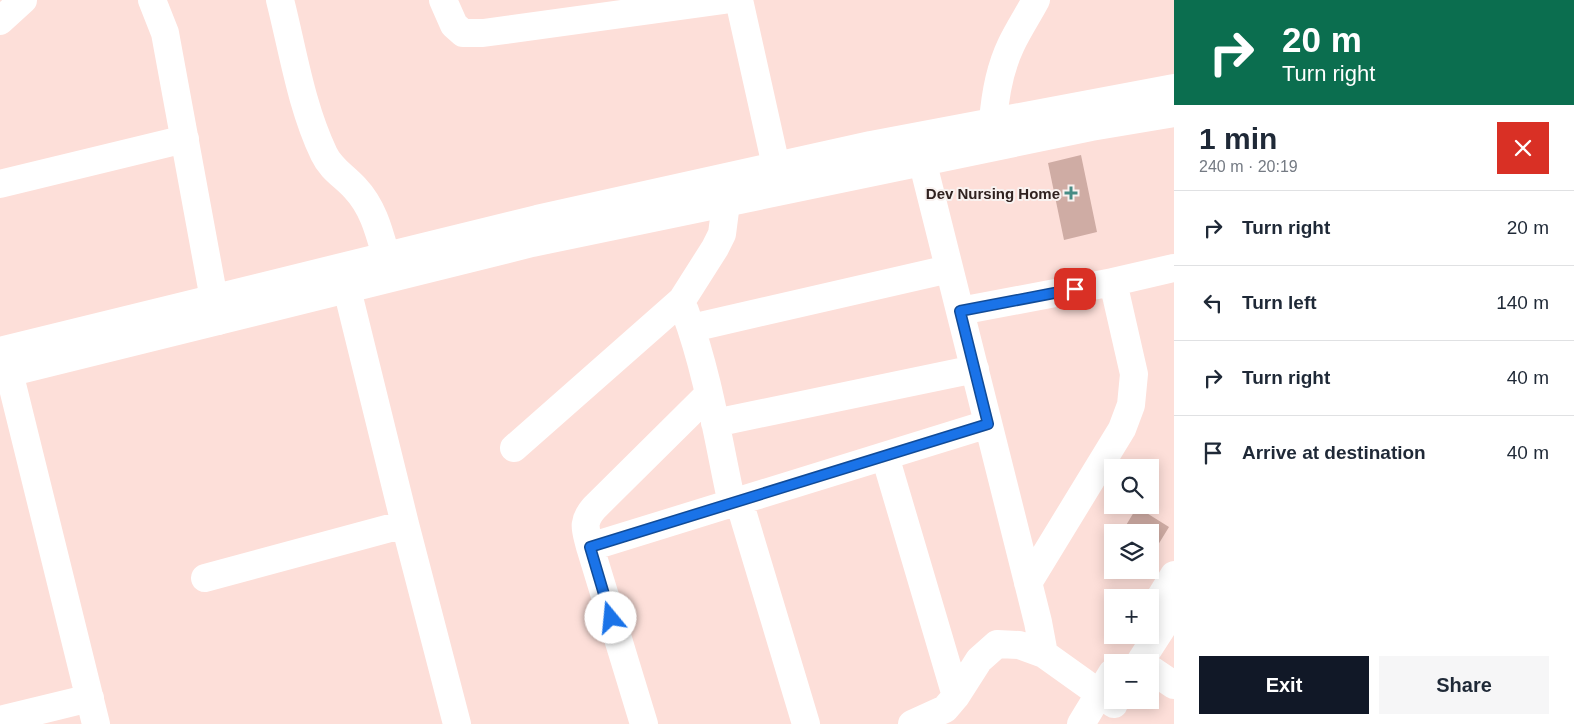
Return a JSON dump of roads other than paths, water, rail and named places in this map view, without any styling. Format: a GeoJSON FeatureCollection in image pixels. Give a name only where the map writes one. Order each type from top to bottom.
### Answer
{"type":"FeatureCollection","features":[{"type":"Feature","properties":{"kind":"street"},"geometry":{"type":"LineString","coordinates":[[152,0],[165,33],[216,310]]}},
{"type":"Feature","properties":{"kind":"street"},"geometry":{"type":"LineString","coordinates":[[280,0],[309,119],[325,156],[337,173],[354,187],[368,205],[377,222],[386,256]]}},
{"type":"Feature","properties":{"kind":"street"},"geometry":{"type":"LineString","coordinates":[[442,0],[454,25],[463,33],[483,33],[724,0]]}},
{"type":"Feature","properties":{"kind":"street"},"geometry":{"type":"LineString","coordinates":[[739,0],[777,179]]}},
{"type":"Feature","properties":{"kind":"street"},"geometry":{"type":"LineString","coordinates":[[993,122],[994,102],[999,77],[1011,45],[1036,0]]}},
{"type":"Feature","properties":{"kind":"street"},"geometry":{"type":"LineString","coordinates":[[919,149],[993,122],[1174,88]]}},
{"type":"Feature","properties":{"kind":"street"},"geometry":{"type":"LineString","coordinates":[[96,724],[3,366],[216,310],[386,256],[537,219],[777,179],[919,149],[1091,127],[1174,112]]}},
{"type":"Feature","properties":{"kind":"street"},"geometry":{"type":"LineString","coordinates":[[0,184],[184,140]]}},
{"type":"Feature","properties":{"kind":"street"},"geometry":{"type":"LineString","coordinates":[[919,149],[1038,622],[1044,654]]}},
{"type":"Feature","properties":{"kind":"street"},"geometry":{"type":"LineString","coordinates":[[216,310],[347,289],[532,243],[726,203],[777,179]]}},
{"type":"Feature","properties":{"kind":"street"},"geometry":{"type":"LineString","coordinates":[[514,448],[682,300],[722,234],[726,203]]}},
{"type":"Feature","properties":{"kind":"street"},"geometry":{"type":"LineString","coordinates":[[960,311],[1113,282],[1174,268]]}},
{"type":"Feature","properties":{"kind":"street"},"geometry":{"type":"LineString","coordinates":[[692,328],[949,269]]}},
{"type":"Feature","properties":{"kind":"street"},"geometry":{"type":"LineString","coordinates":[[1028,583],[1122,429],[1131,405],[1134,374],[1113,282]]}},
{"type":"Feature","properties":{"kind":"street"},"geometry":{"type":"LineString","coordinates":[[347,289],[457,724]]}},
{"type":"Feature","properties":{"kind":"street"},"geometry":{"type":"LineString","coordinates":[[682,300],[692,328],[736,503],[806,724]]}},
{"type":"Feature","properties":{"kind":"street"},"geometry":{"type":"LineString","coordinates":[[715,423],[975,369]]}},
{"type":"Feature","properties":{"kind":"street"},"geometry":{"type":"LineString","coordinates":[[644,724],[584,523],[587,516],[708,394]]}},
{"type":"Feature","properties":{"kind":"street"},"geometry":{"type":"LineString","coordinates":[[590,547],[988,424]]}},
{"type":"Feature","properties":{"kind":"street"},"geometry":{"type":"LineString","coordinates":[[885,456],[956,696]]}},
{"type":"Feature","properties":{"kind":"street"},"geometry":{"type":"LineString","coordinates":[[205,578],[405,524]]}},
{"type":"Feature","properties":{"kind":"street"},"geometry":{"type":"LineString","coordinates":[[1159,599],[1174,575]]}},
{"type":"Feature","properties":{"kind":"street"},"geometry":{"type":"LineString","coordinates":[[1145,654],[1174,609]]}},
{"type":"Feature","properties":{"kind":"street"},"geometry":{"type":"LineString","coordinates":[[912,724],[944,709],[956,696],[979,660],[997,644],[1019,645],[1044,654],[1104,696]]}},
{"type":"Feature","properties":{"kind":"street"},"geometry":{"type":"LineString","coordinates":[[1159,675],[1174,685]]}},
{"type":"Feature","properties":{"kind":"street"},"geometry":{"type":"LineString","coordinates":[[0,720],[90,698]]}},
{"type":"Feature","properties":{"kind":"street"},"geometry":{"type":"LineString","coordinates":[[1081,724],[1104,703]]}},
{"type":"Feature","properties":{"kind":"place","name":"Dev Nursing Home"},"geometry":{"type":"Point","coordinates":[1071,193]}}]}
